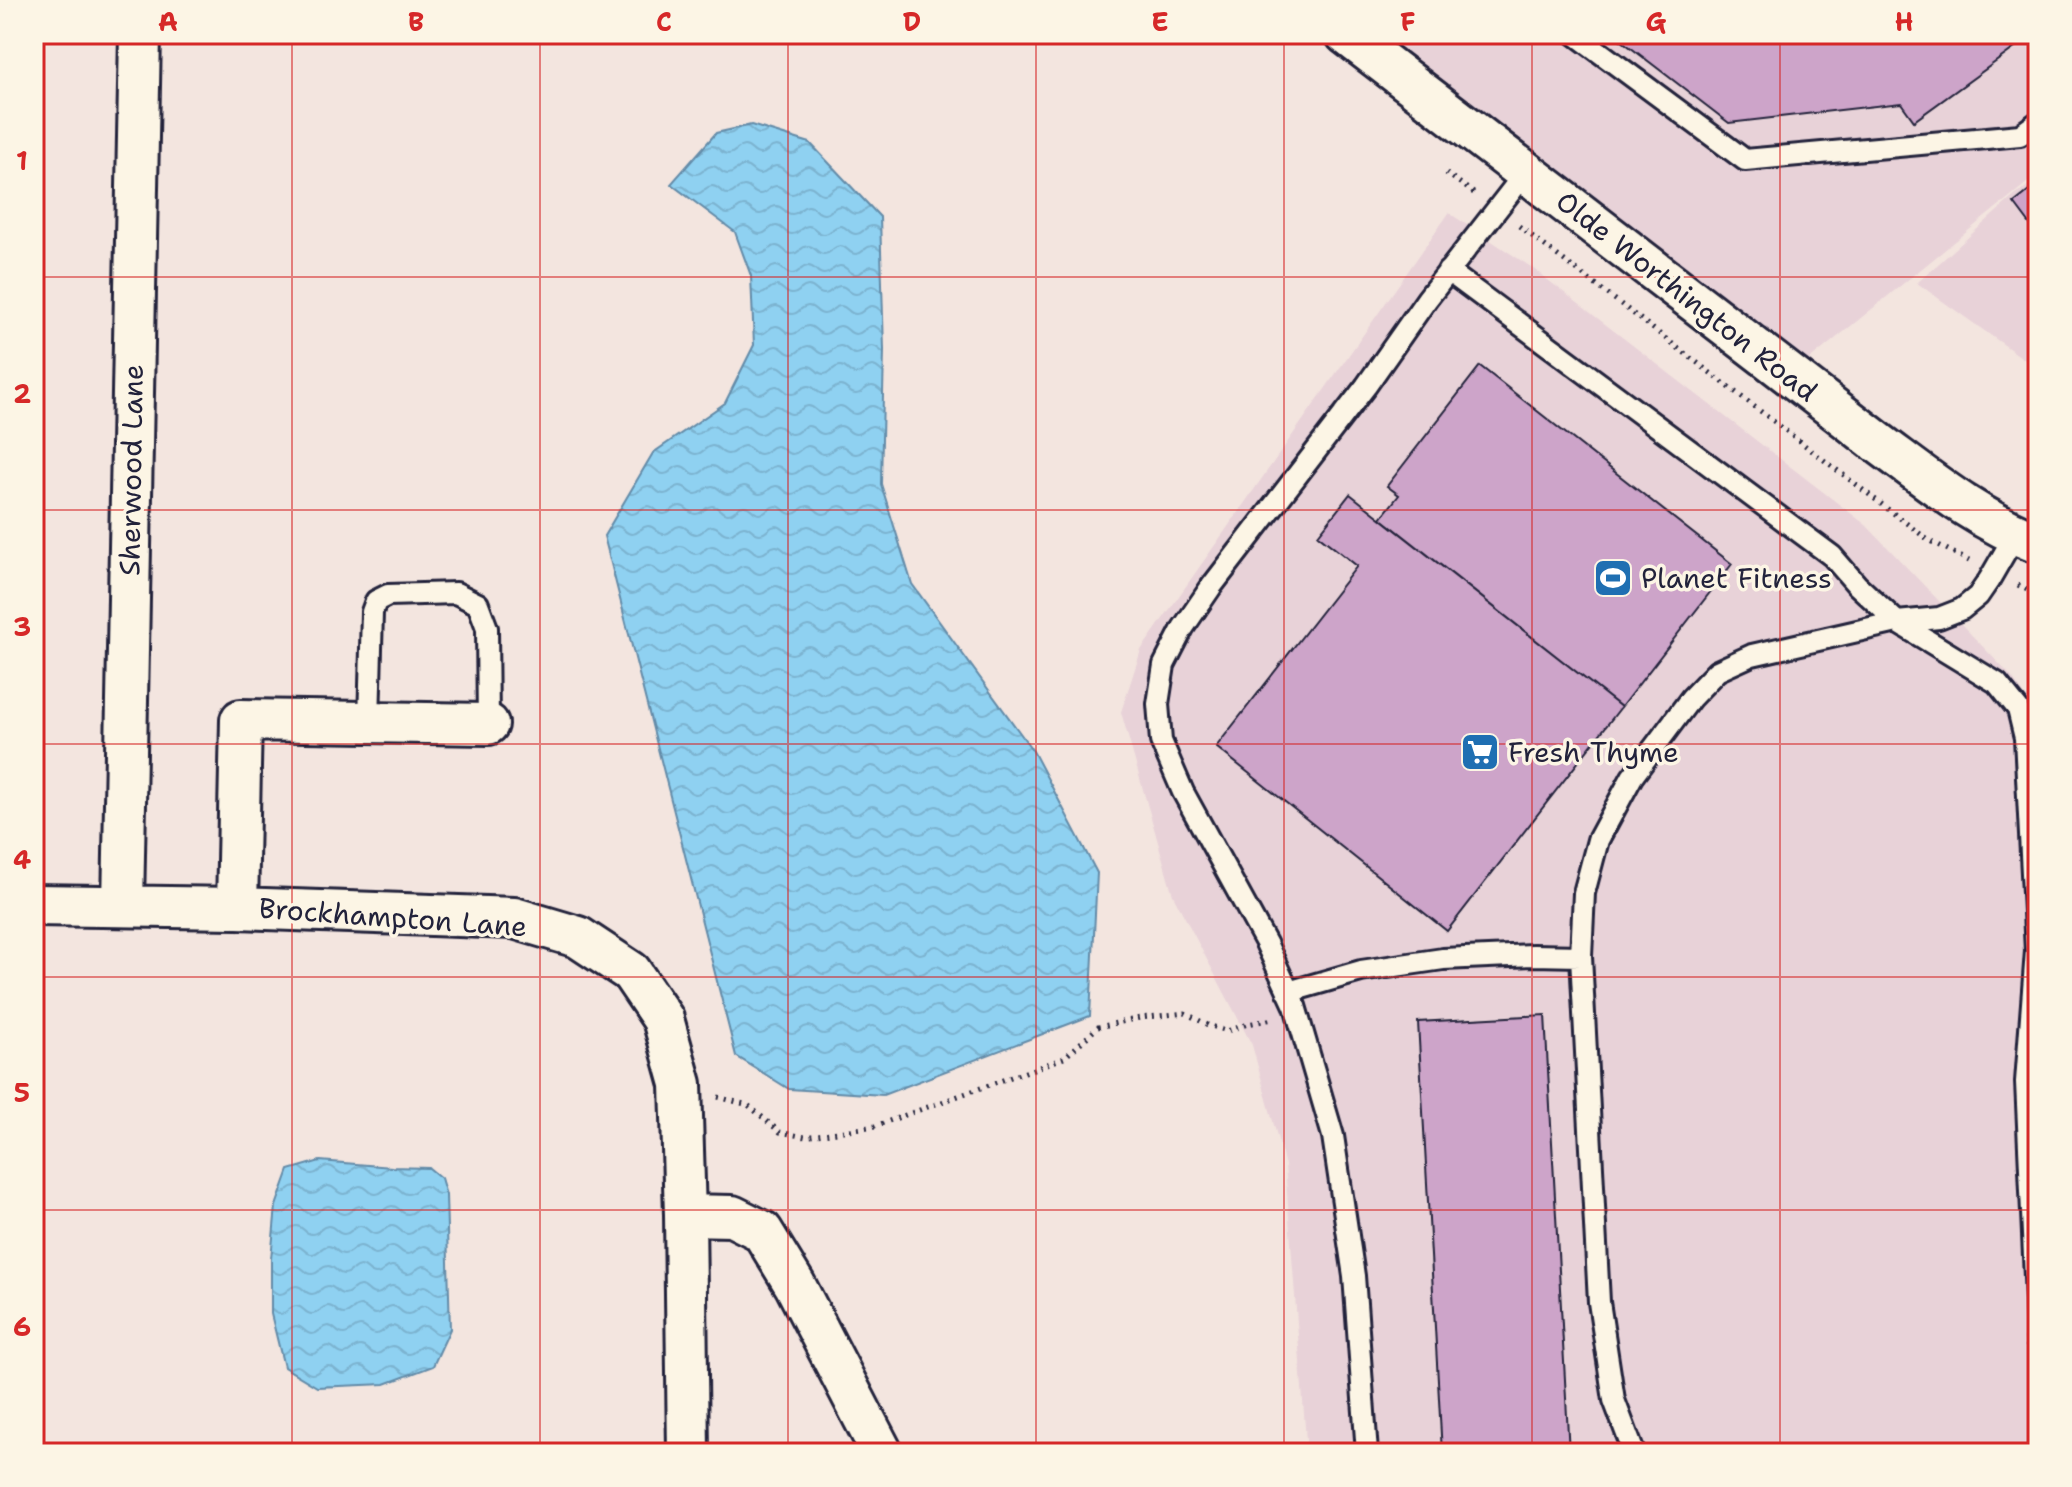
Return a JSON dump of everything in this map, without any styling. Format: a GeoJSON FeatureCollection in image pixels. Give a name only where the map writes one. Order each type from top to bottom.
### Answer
{"type":"FeatureCollection","features":[{"type":"Feature","properties":{"kind":"street","name":"Sherwood Lane"},"geometry":{"type":"LineString","coordinates":[[123,906],[140,34]]}},
{"type":"Feature","properties":{"kind":"street","name":"Olde Worthington Road"},"geometry":{"type":"LineString","coordinates":[[1346,34],[1880,444],[1970,510],[2026,539]]}},
{"type":"Feature","properties":{"kind":"street"},"geometry":{"type":"LineString","coordinates":[[237,908],[241,720],[488,724]]}},
{"type":"Feature","properties":{"kind":"street","name":"Brockhampton Lane"},"geometry":{"type":"LineString","coordinates":[[34,905],[237,908],[514,918],[578,937],[631,972],[663,1019],[681,1084],[688,1453]]}},
{"type":"Feature","properties":{"kind":"street"},"geometry":{"type":"LineString","coordinates":[[685,1215],[732,1216],[762,1231],[795,1285],[882,1453]]}},
{"type":"Feature","properties":{"kind":"lane"},"geometry":{"type":"LineString","coordinates":[[1575,34],[1745,160],[2020,135],[2038,122]]}},
{"type":"Feature","properties":{"kind":"lane"},"geometry":{"type":"LineString","coordinates":[[1367,1453],[1354,1276],[1333,1136],[1297,1014],[1266,943],[1183,792],[1161,741],[1158,704],[1164,665],[1183,628],[1211,587],[1310,462],[1448,271],[1526,172]]}},
{"type":"Feature","properties":{"kind":"lane"},"geometry":{"type":"LineString","coordinates":[[1448,271],[1832,556],[1857,585],[1897,622],[1997,683],[2030,726],[2025,738],[2036,951],[2026,1082],[2038,1343]]}},
{"type":"Feature","properties":{"kind":"lane"},"geometry":{"type":"LineString","coordinates":[[1634,1453],[1614,1400],[1599,1302],[1581,956],[1584,893],[1598,840],[1632,777],[1691,698],[1717,671],[1752,655],[1897,622],[1939,618],[1962,609],[1978,596],[1993,573],[2026,539]]}},
{"type":"Feature","properties":{"kind":"lane"},"geometry":{"type":"LineString","coordinates":[[369,722],[372,612],[376,601],[388,595],[456,593],[478,604],[487,628],[488,724]]}},
{"type":"Feature","properties":{"kind":"lane"},"geometry":{"type":"LineString","coordinates":[[1288,992],[1361,971],[1443,959],[1581,956]]}},
{"type":"Feature","properties":{"kind":"path"},"geometry":{"type":"LineString","coordinates":[[1446,173],[1927,539],[2038,596]]}},
{"type":"Feature","properties":{"kind":"path"},"geometry":{"type":"LineString","coordinates":[[681,1105],[718,1097],[748,1105],[780,1132],[805,1137],[875,1126],[1064,1058],[1098,1027],[1185,1013],[1227,1031],[1297,1014]]}},
{"type":"Feature","properties":{"kind":"shaded area"},"geometry":{"type":"Polygon","coordinates":[[[1386,34],[2038,34],[2038,174],[1787,378],[1374,55],[1386,34]]]}},
{"type":"Feature","properties":{"kind":"shaded area"},"geometry":{"type":"Polygon","coordinates":[[[2038,178],[2038,369],[1917,283],[2038,178]]]}},
{"type":"Feature","properties":{"kind":"shaded area"},"geometry":{"type":"Polygon","coordinates":[[[1449,213],[1531,267],[1866,525],[2010,675],[2038,714],[2038,1453],[1307,1453],[1285,1165],[1252,1045],[1173,895],[1121,712],[1141,650],[1449,213]]]}},
{"type":"Feature","properties":{"kind":"water"},"geometry":{"type":"Polygon","coordinates":[[[751,125],[810,143],[880,217],[884,350],[881,484],[912,584],[1033,751],[1097,873],[1090,1016],[883,1095],[789,1089],[736,1056],[604,536],[653,453],[725,403],[754,345],[751,276],[735,232],[671,184],[716,133],[751,125]]]}},
{"type":"Feature","properties":{"kind":"water"},"geometry":{"type":"Polygon","coordinates":[[[320,1161],[429,1168],[441,1178],[446,1195],[450,1329],[433,1366],[385,1384],[317,1387],[284,1367],[271,1314],[271,1259],[276,1206],[289,1170],[320,1161]]]}},
{"type":"Feature","properties":{"kind":"building"},"geometry":{"type":"Polygon","coordinates":[[[1613,34],[2034,34],[1914,121],[1901,103],[1729,123],[1613,34]]]}},
{"type":"Feature","properties":{"kind":"building"},"geometry":{"type":"Polygon","coordinates":[[[2038,184],[2038,235],[2014,203],[2038,184]]]}},
{"type":"Feature","properties":{"kind":"building"},"geometry":{"type":"Polygon","coordinates":[[[1480,366],[1732,564],[1621,707],[1381,518],[1399,495],[1387,486],[1480,366]]]}},
{"type":"Feature","properties":{"kind":"building"},"geometry":{"type":"Polygon","coordinates":[[[1350,494],[1621,707],[1447,931],[1216,747],[1357,566],[1318,535],[1350,494]]]}},
{"type":"Feature","properties":{"kind":"building"},"geometry":{"type":"Polygon","coordinates":[[[1545,1015],[1569,1453],[1442,1453],[1418,1022],[1545,1015]]]}},
{"type":"Feature","properties":{"kind":"place","name":"Planet Fitness"},"geometry":{"type":"Point","coordinates":[1613,578]}},
{"type":"Feature","properties":{"kind":"place","name":"Fresh Thyme"},"geometry":{"type":"Point","coordinates":[1480,752]}}]}
